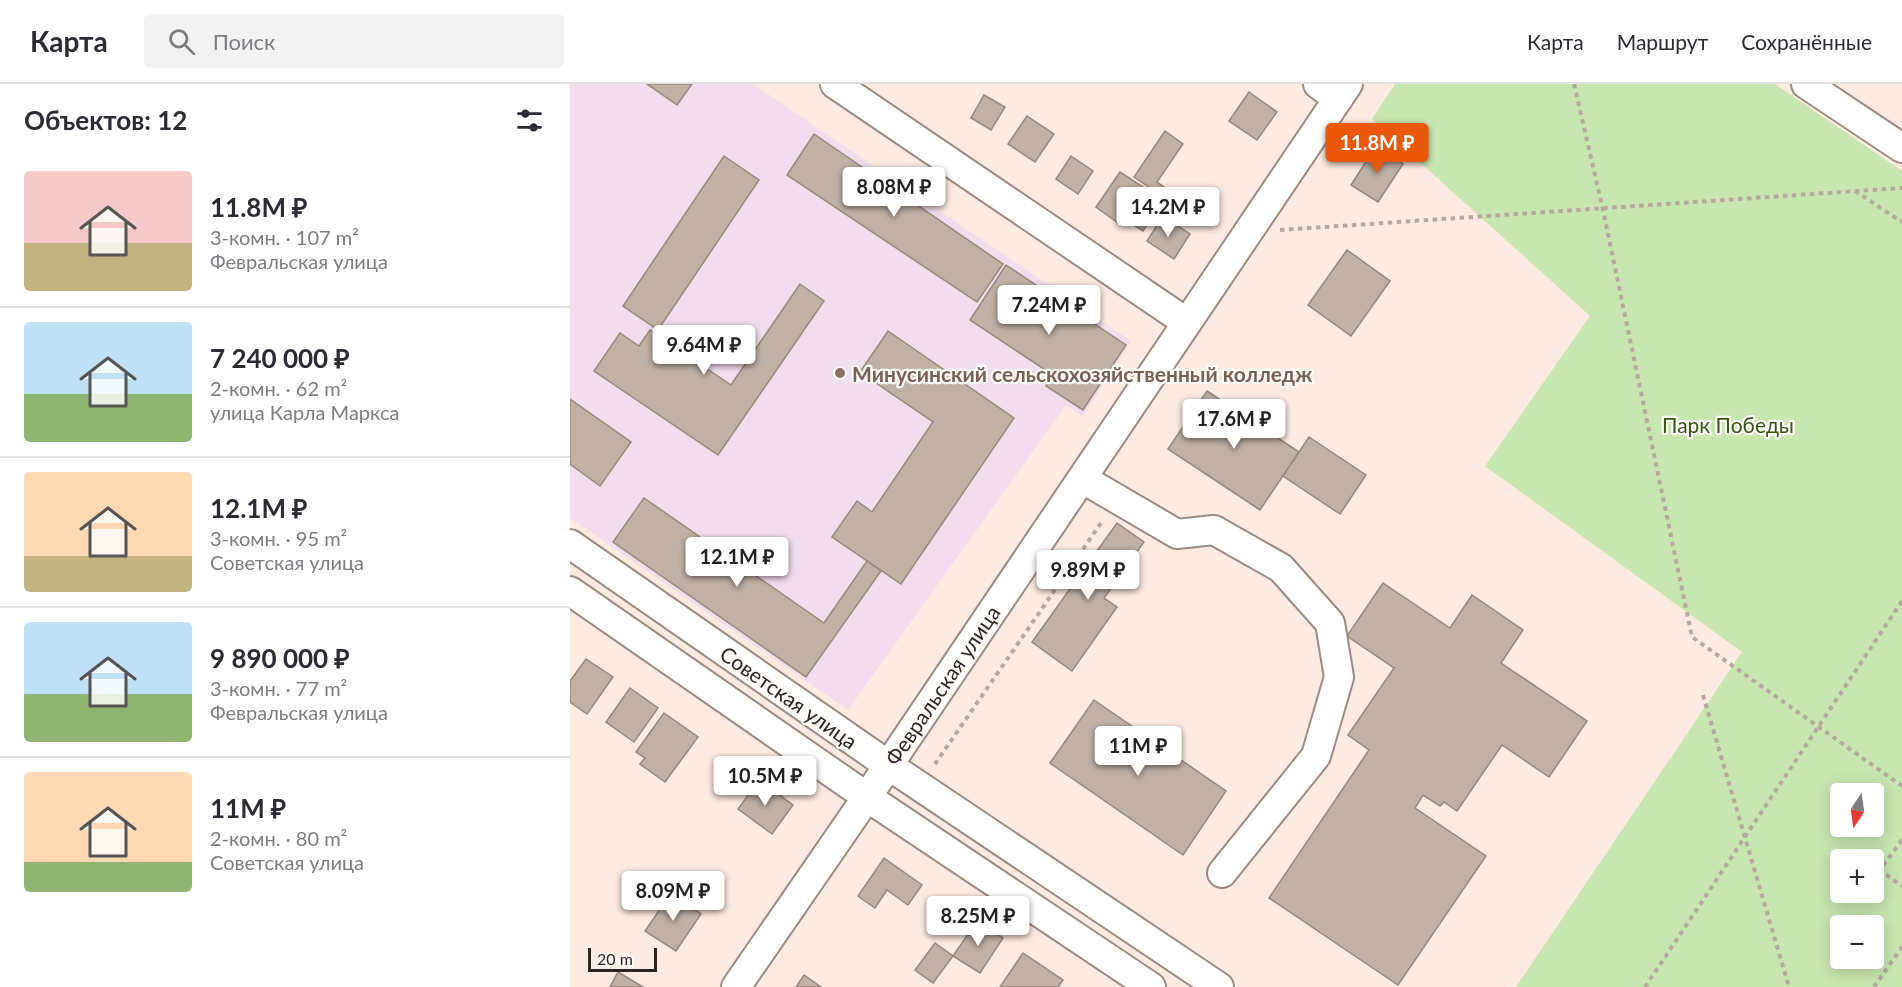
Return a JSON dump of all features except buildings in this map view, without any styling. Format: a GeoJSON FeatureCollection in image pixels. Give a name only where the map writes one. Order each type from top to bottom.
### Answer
{"type":"FeatureCollection","features":[{"type":"Feature","properties":{"kind":"street"},"geometry":{"type":"LineString","coordinates":[[836,84],[1186,322]]}},
{"type":"Feature","properties":{"kind":"street"},"geometry":{"type":"LineString","coordinates":[[1806,84],[1902,148]]}},
{"type":"Feature","properties":{"kind":"street","name":"Февральская улица"},"geometry":{"type":"LineString","coordinates":[[736,987],[1083,478],[1186,322],[1257,221],[1334,89]]}},
{"type":"Feature","properties":{"kind":"street"},"geometry":{"type":"LineString","coordinates":[[1083,478],[1177,534],[1214,530],[1281,568],[1330,623],[1339,677],[1316,756],[1222,873]]}},
{"type":"Feature","properties":{"kind":"street","name":"Советская улица"},"geometry":{"type":"LineString","coordinates":[[570,544],[888,765],[1219,987]]}},
{"type":"Feature","properties":{"kind":"street","name":"Советская улица"},"geometry":{"type":"LineString","coordinates":[[570,591],[867,797],[1151,987]]}},
{"type":"Feature","properties":{"kind":"path"},"geometry":{"type":"LineString","coordinates":[[1574,84],[1603,210],[1692,637],[1902,786]]}},
{"type":"Feature","properties":{"kind":"path"},"geometry":{"type":"LineString","coordinates":[[1271,231],[1902,188]]}},
{"type":"Feature","properties":{"kind":"path"},"geometry":{"type":"LineString","coordinates":[[1854,191],[1902,222]]}},
{"type":"Feature","properties":{"kind":"path"},"geometry":{"type":"LineString","coordinates":[[935,764],[1104,520]]}},
{"type":"Feature","properties":{"kind":"path"},"geometry":{"type":"LineString","coordinates":[[1645,987],[1902,601]]}},
{"type":"Feature","properties":{"kind":"path"},"geometry":{"type":"LineString","coordinates":[[1702,695],[1789,987]]}},
{"type":"Feature","properties":{"kind":"path"},"geometry":{"type":"LineString","coordinates":[[1902,840],[1880,870],[1902,886]]}},
{"type":"Feature","properties":{"kind":"path"},"geometry":{"type":"LineString","coordinates":[[1874,987],[1902,948]]}},
{"type":"Feature","properties":{"kind":"shaded area","name":"Минусинский сельскохозяйственный колледж"},"geometry":{"type":"Polygon","coordinates":[[[570,84],[753,84],[1131,341],[1083,416],[1066,405],[848,710],[570,518],[570,84]]]}},
{"type":"Feature","properties":{"kind":"green space","name":"Парк Победы"},"geometry":{"type":"Polygon","coordinates":[[[1395,84],[1775,84],[1902,171],[1902,987],[1516,987],[1742,652],[1485,466],[1590,316],[1372,119],[1395,84]]]}},
{"type":"Feature","properties":{"kind":"place","name":"Минусинский сельскохозяйственный колледж"},"geometry":{"type":"Point","coordinates":[840,373]}}]}
